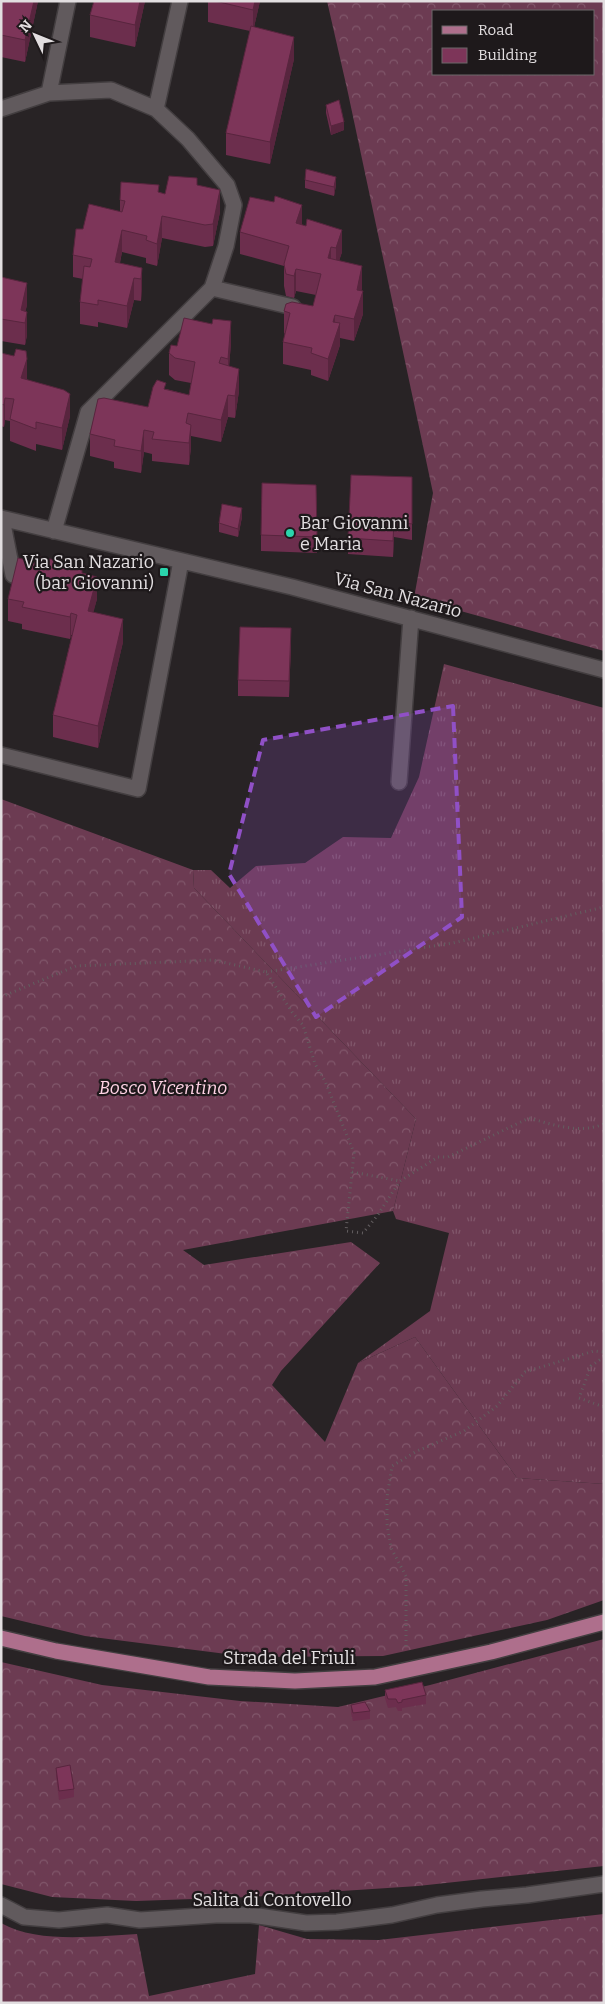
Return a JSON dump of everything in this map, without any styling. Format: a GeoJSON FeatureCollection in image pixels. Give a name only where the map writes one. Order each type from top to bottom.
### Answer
{"type":"FeatureCollection","features":[{"type":"Feature","properties":{"kind":"main road","name":"Strada del Friuli"},"geometry":{"type":"LineString","coordinates":[[1,1638],[56,1651],[210,1677],[295,1681],[375,1677],[491,1652],[604,1622]]}},
{"type":"Feature","properties":{"kind":"street"},"geometry":{"type":"LineString","coordinates":[[49,93],[68,1]]}},
{"type":"Feature","properties":{"kind":"street"},"geometry":{"type":"LineString","coordinates":[[156,109],[180,1]]}},
{"type":"Feature","properties":{"kind":"street"},"geometry":{"type":"LineString","coordinates":[[1,109],[49,93],[111,90],[156,109],[188,139],[227,185],[234,206],[226,246],[212,288],[88,412],[54,531]]}},
{"type":"Feature","properties":{"kind":"street"},"geometry":{"type":"LineString","coordinates":[[212,288],[293,307]]}},
{"type":"Feature","properties":{"kind":"street","name":"Via San Nazario"},"geometry":{"type":"LineString","coordinates":[[12,576],[2,519],[292,587],[604,670]]}},
{"type":"Feature","properties":{"kind":"street"},"geometry":{"type":"LineString","coordinates":[[1,755],[138,789],[181,561]]}},
{"type":"Feature","properties":{"kind":"street"},"geometry":{"type":"LineString","coordinates":[[399,782],[412,618]]}},
{"type":"Feature","properties":{"kind":"street","name":"Salita di Contovello"},"geometry":{"type":"LineString","coordinates":[[1,1905],[24,1916],[59,1920],[107,1915],[140,1920],[216,1915],[251,1915],[306,1923],[337,1922],[392,1915],[437,1905],[604,1884]]}},
{"type":"Feature","properties":{"kind":"path"},"geometry":{"type":"LineString","coordinates":[[1,997],[76,966],[213,960],[266,972],[453,943],[604,907]]}},
{"type":"Feature","properties":{"kind":"path"},"geometry":{"type":"LineString","coordinates":[[266,972],[292,1012],[304,1025],[316,1064],[325,1081],[354,1153],[346,1231],[363,1233],[377,1216],[400,1181],[438,1157],[448,1157],[529,1118],[569,1129],[596,1127],[604,1124]]}},
{"type":"Feature","properties":{"kind":"path"},"geometry":{"type":"LineString","coordinates":[[352,1172],[400,1181]]}},
{"type":"Feature","properties":{"kind":"path"},"geometry":{"type":"LineString","coordinates":[[406,1670],[406,1576],[391,1548],[387,1524],[387,1497],[392,1466],[417,1450],[464,1431],[497,1406],[525,1372],[594,1351],[604,1352]]}},
{"type":"Feature","properties":{"kind":"path"},"geometry":{"type":"LineString","coordinates":[[604,1357],[591,1366],[579,1398],[604,1407]]}},
{"type":"Feature","properties":{"kind":"highlighted area"},"geometry":{"type":"Polygon","coordinates":[[[453,706],[462,917],[316,1017],[229,874],[263,740],[453,706]]]}},
{"type":"Feature","properties":{"kind":"green space"},"geometry":{"type":"Polygon","coordinates":[[[327,1],[604,1],[604,651],[414,598],[433,493],[327,1]]]}},
{"type":"Feature","properties":{"kind":"green space"},"geometry":{"type":"Polygon","coordinates":[[[444,664],[604,708],[604,1484],[517,1478],[415,1337],[358,1363],[430,1311],[449,1233],[396,1219],[393,1211],[416,1119],[194,888],[193,870],[211,870],[230,888],[256,866],[305,863],[343,837],[391,838],[419,777],[444,664]]]}},
{"type":"Feature","properties":{"kind":"green space","name":"Bosco Vicentino"},"geometry":{"type":"Polygon","coordinates":[[[1,799],[193,870],[194,888],[416,1119],[393,1211],[183,1250],[204,1265],[351,1242],[380,1263],[281,1371],[272,1385],[325,1442],[358,1363],[415,1337],[517,1478],[604,1484],[604,1600],[547,1620],[383,1656],[250,1657],[85,1636],[1,1616],[1,799]]]}},
{"type":"Feature","properties":{"kind":"green space"},"geometry":{"type":"Polygon","coordinates":[[[604,1639],[604,1866],[418,1886],[251,1897],[136,1901],[52,1897],[1,1884],[1,1662],[102,1685],[240,1701],[338,1707],[604,1639]]]}},
{"type":"Feature","properties":{"kind":"green space"},"geometry":{"type":"Polygon","coordinates":[[[604,1914],[604,2003],[1,2003],[1,1923],[16,1930],[49,1936],[85,1937],[137,1934],[149,1996],[255,1974],[259,1925],[307,1939],[379,1940],[604,1914]]]}},
{"type":"Feature","properties":{"kind":"building"},"geometry":{"type":"Polygon","coordinates":[[[1,1],[34,1],[25,40],[1,35],[1,1]]]}},
{"type":"Feature","properties":{"kind":"building"},"geometry":{"type":"Polygon","coordinates":[[[94,1],[140,1],[135,25],[90,15],[94,1]]]}},
{"type":"Feature","properties":{"kind":"building"},"geometry":{"type":"Polygon","coordinates":[[[215,1],[255,1],[253,10],[215,1]]]}},
{"type":"Feature","properties":{"kind":"building"},"geometry":{"type":"Polygon","coordinates":[[[251,26],[294,37],[270,142],[226,133],[251,26]]]}},
{"type":"Feature","properties":{"kind":"building"},"geometry":{"type":"Polygon","coordinates":[[[339,100],[344,122],[331,126],[326,105],[339,100]]]}},
{"type":"Feature","properties":{"kind":"building"},"geometry":{"type":"Polygon","coordinates":[[[306,169],[336,177],[334,187],[305,180],[306,169]]]}},
{"type":"Feature","properties":{"kind":"building"},"geometry":{"type":"Polygon","coordinates":[[[169,176],[197,178],[197,185],[220,190],[213,224],[205,225],[162,216],[157,244],[146,240],[147,236],[122,230],[115,262],[142,268],[141,279],[134,278],[127,306],[98,300],[98,305],[80,302],[84,266],[90,267],[92,259],[73,255],[76,229],[83,229],[89,204],[122,212],[125,201],[120,200],[121,182],[159,185],[158,192],[165,194],[169,176]]]}},
{"type":"Feature","properties":{"kind":"building"},"geometry":{"type":"Polygon","coordinates":[[[275,196],[302,205],[296,223],[306,226],[307,219],[342,230],[336,248],[331,247],[328,258],[362,266],[357,290],[363,291],[354,319],[335,315],[333,322],[340,323],[328,359],[311,353],[312,348],[283,342],[290,313],[284,311],[286,304],[292,302],[313,306],[321,274],[296,269],[294,276],[286,274],[284,264],[289,246],[240,232],[250,197],[274,202],[275,196]]]}},
{"type":"Feature","properties":{"kind":"building"},"geometry":{"type":"Polygon","coordinates":[[[1,277],[27,283],[21,310],[27,312],[25,323],[1,319],[1,277]]]}},
{"type":"Feature","properties":{"kind":"building"},"geometry":{"type":"Polygon","coordinates":[[[184,318],[212,324],[213,319],[231,321],[228,359],[221,357],[219,363],[239,369],[235,396],[228,395],[221,420],[188,413],[186,423],[191,425],[189,443],[152,439],[154,432],[144,430],[141,451],[114,446],[115,440],[90,434],[98,399],[104,398],[148,407],[153,387],[157,380],[166,383],[164,389],[189,395],[195,362],[175,358],[169,353],[171,345],[177,346],[184,318]]]}},
{"type":"Feature","properties":{"kind":"building"},"geometry":{"type":"Polygon","coordinates":[[[16,349],[26,351],[27,359],[21,378],[64,390],[70,394],[62,428],[36,422],[36,429],[10,419],[14,399],[5,398],[4,405],[1,404],[1,353],[14,356],[16,349]]]}},
{"type":"Feature","properties":{"kind":"building"},"geometry":{"type":"Polygon","coordinates":[[[351,475],[412,477],[412,524],[394,521],[393,541],[348,538],[351,475]]]}},
{"type":"Feature","properties":{"kind":"building"},"geometry":{"type":"Polygon","coordinates":[[[262,483],[316,485],[317,537],[261,535],[262,483]]]}},
{"type":"Feature","properties":{"kind":"building"},"geometry":{"type":"Polygon","coordinates":[[[222,504],[242,508],[238,529],[219,523],[222,504]]]}},
{"type":"Feature","properties":{"kind":"building"},"geometry":{"type":"Polygon","coordinates":[[[36,556],[82,566],[82,573],[97,577],[88,611],[123,619],[98,726],[53,715],[77,615],[71,613],[70,617],[22,607],[24,602],[8,599],[18,558],[35,562],[36,556]]]}},
{"type":"Feature","properties":{"kind":"building"},"geometry":{"type":"Polygon","coordinates":[[[240,627],[291,628],[289,681],[238,680],[240,627]]]}},
{"type":"Feature","properties":{"kind":"building"},"geometry":{"type":"Polygon","coordinates":[[[422,1682],[426,1695],[402,1700],[402,1702],[398,1703],[396,1699],[388,1699],[385,1690],[422,1682]]]}},
{"type":"Feature","properties":{"kind":"building"},"geometry":{"type":"Polygon","coordinates":[[[365,1702],[370,1711],[353,1713],[351,1705],[365,1702]]]}},
{"type":"Feature","properties":{"kind":"building"},"geometry":{"type":"Polygon","coordinates":[[[70,1765],[74,1789],[59,1791],[56,1768],[70,1765]]]}},
{"type":"Feature","properties":{"kind":"place","name":"Bar Giovanni e Maria"},"geometry":{"type":"Point","coordinates":[290,533]}},
{"type":"Feature","properties":{"kind":"place","name":"Via San Nazario (bar Giovanni)"},"geometry":{"type":"Point","coordinates":[164,572]}}]}
